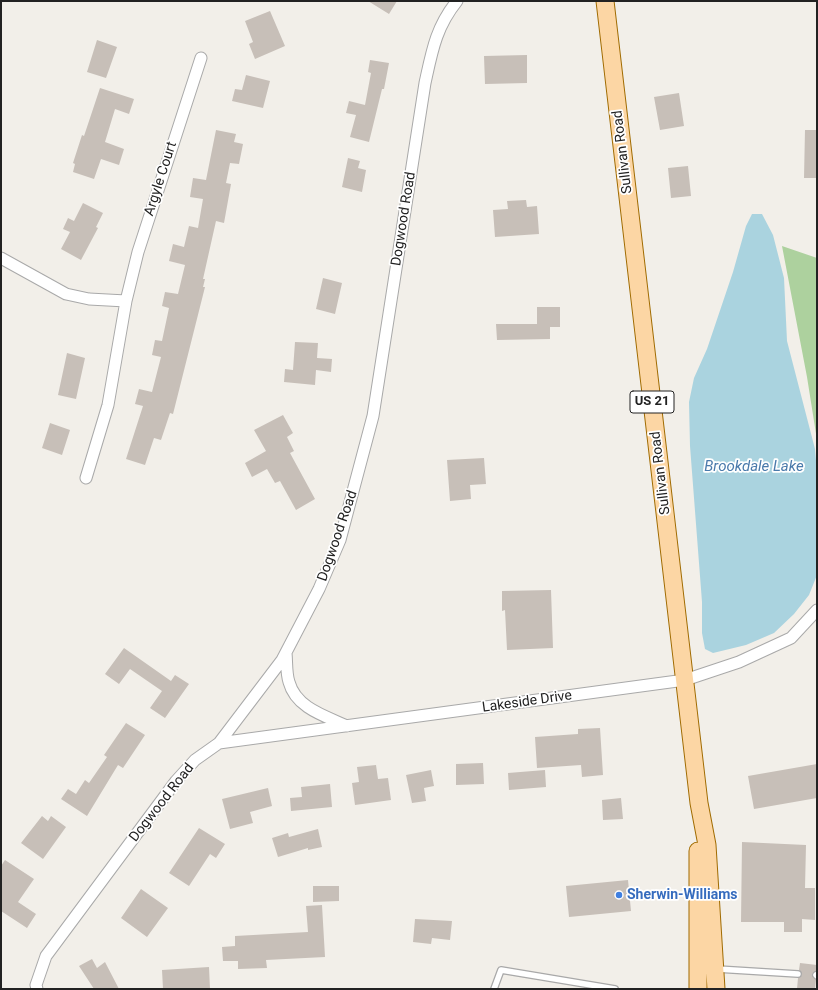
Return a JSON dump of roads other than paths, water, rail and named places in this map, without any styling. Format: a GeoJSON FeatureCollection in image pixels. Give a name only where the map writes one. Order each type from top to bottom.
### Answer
{"type":"FeatureCollection","features":[{"type":"Feature","properties":{"kind":"main road","name":"Sullivan Road"},"geometry":{"type":"LineString","coordinates":[[605,1],[699,803],[707,846],[716,989]]}},
{"type":"Feature","properties":{"kind":"main road","name":"Sullivan Road"},"geometry":{"type":"LineString","coordinates":[[698,989],[697,835],[699,803]]}},
{"type":"Feature","properties":{"kind":"street","name":"Dogwood Road"},"geometry":{"type":"LineString","coordinates":[[37,989],[36,985],[46,956],[176,781],[195,760],[219,743],[286,653],[319,589],[340,540],[373,416],[425,83],[432,49],[445,16],[457,1]]}},
{"type":"Feature","properties":{"kind":"street","name":"Argyle Court"},"geometry":{"type":"LineString","coordinates":[[86,478],[108,405],[126,301],[138,252],[201,58]]}},
{"type":"Feature","properties":{"kind":"street"},"geometry":{"type":"LineString","coordinates":[[1,258],[66,294],[88,299],[126,301]]}},
{"type":"Feature","properties":{"kind":"street","name":"Lakeside Drive"},"geometry":{"type":"LineString","coordinates":[[219,743],[685,680],[739,662],[791,638],[817,610]]}},
{"type":"Feature","properties":{"kind":"street"},"geometry":{"type":"LineString","coordinates":[[286,653],[289,682],[298,697],[315,713],[348,726]]}},
{"type":"Feature","properties":{"kind":"lane"},"geometry":{"type":"LineString","coordinates":[[715,968],[798,974]]}},
{"type":"Feature","properties":{"kind":"lane"},"geometry":{"type":"LineString","coordinates":[[494,989],[501,970],[615,989]]}},
{"type":"Feature","properties":{"kind":"water","name":"Brookdale Lake"},"geometry":{"type":"Polygon","coordinates":[[[752,214],[762,214],[773,235],[784,278],[787,341],[815,449],[817,472],[817,575],[809,595],[794,614],[774,633],[746,645],[713,653],[705,649],[702,633],[702,602],[690,446],[689,402],[694,378],[707,349],[733,272],[746,226],[752,214]]]}},
{"type":"Feature","properties":{"kind":"place","name":"Sherwin-Williams"},"geometry":{"type":"Point","coordinates":[619,895]}}]}
